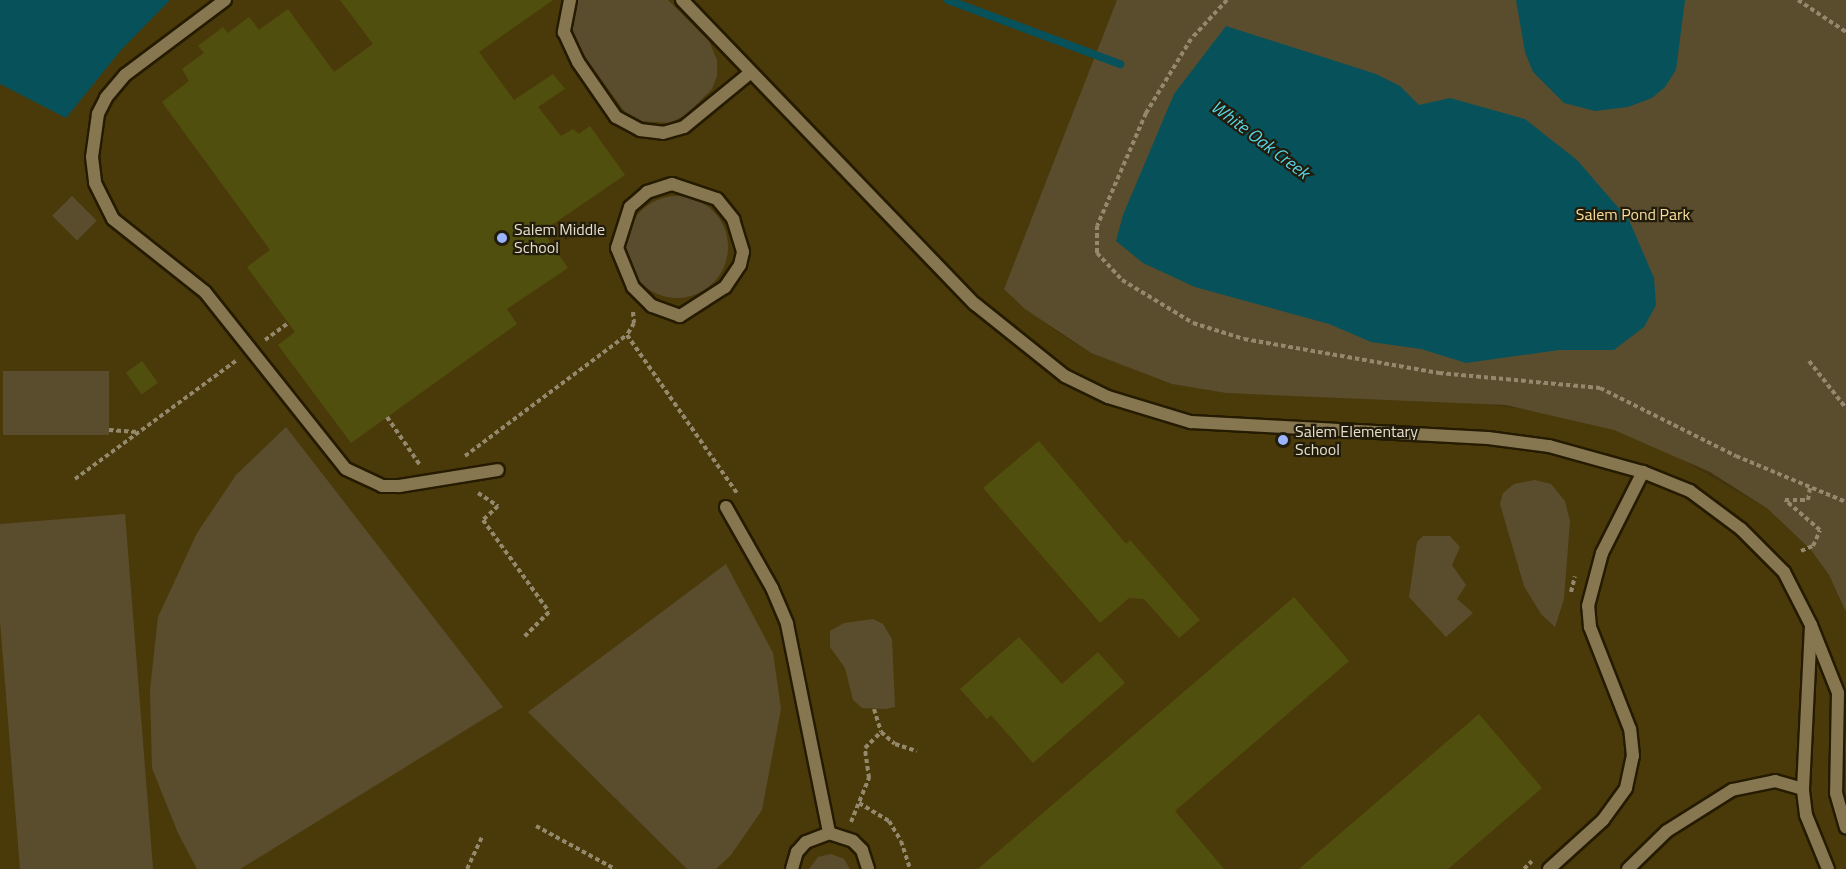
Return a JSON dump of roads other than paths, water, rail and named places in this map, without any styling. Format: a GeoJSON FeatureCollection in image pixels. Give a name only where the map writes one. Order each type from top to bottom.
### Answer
{"type":"FeatureCollection","features":[{"type":"Feature","properties":{"kind":"lane"},"geometry":{"type":"LineString","coordinates":[[225,0],[124,75],[98,114],[92,157],[94,183],[113,219],[205,292],[346,469],[382,486],[432,482],[498,470]]}},
{"type":"Feature","properties":{"kind":"lane"},"geometry":{"type":"LineString","coordinates":[[570,0],[564,32],[578,62],[616,117],[640,130],[663,133],[684,127],[750,73]]}},
{"type":"Feature","properties":{"kind":"lane"},"geometry":{"type":"LineString","coordinates":[[682,0],[975,304],[1065,376],[1108,397],[1191,422],[1237,427],[1488,438],[1549,446],[1643,472],[1690,491],[1741,529],[1784,572],[1811,625],[1838,693],[1836,793],[1846,828]]}},
{"type":"Feature","properties":{"kind":"lane"},"geometry":{"type":"LineString","coordinates":[[672,184],[717,199],[733,219],[743,252],[740,265],[725,287],[680,316],[652,306],[633,287],[617,248],[630,207],[647,192],[672,184]]}},
{"type":"Feature","properties":{"kind":"lane"},"geometry":{"type":"LineString","coordinates":[[1549,869],[1603,820],[1626,788],[1633,756],[1630,729],[1590,627],[1588,606],[1602,553],[1643,472]]}},
{"type":"Feature","properties":{"kind":"lane"},"geometry":{"type":"LineString","coordinates":[[726,507],[772,588],[787,624],[829,833]]}},
{"type":"Feature","properties":{"kind":"lane"},"geometry":{"type":"LineString","coordinates":[[1811,625],[1803,789],[1806,815],[1828,869]]}},
{"type":"Feature","properties":{"kind":"lane"},"geometry":{"type":"LineString","coordinates":[[1628,869],[1667,831],[1732,790],[1776,781],[1803,789]]}},
{"type":"Feature","properties":{"kind":"lane"},"geometry":{"type":"LineString","coordinates":[[792,869],[797,852],[806,842],[829,833],[845,836],[862,850],[868,869]]}},
{"type":"Feature","properties":{"kind":"water"},"geometry":{"type":"Polygon","coordinates":[[[0,0],[170,0],[121,50],[66,118],[0,84],[0,0]]]}},
{"type":"Feature","properties":{"kind":"water"},"geometry":{"type":"Polygon","coordinates":[[[1516,0],[1685,0],[1676,70],[1665,87],[1652,98],[1628,107],[1595,111],[1564,103],[1533,72],[1525,52],[1516,0]]]}},
{"type":"Feature","properties":{"kind":"water"},"geometry":{"type":"Polygon","coordinates":[[[1226,26],[1376,74],[1400,86],[1419,105],[1450,98],[1525,119],[1577,160],[1629,220],[1654,278],[1656,305],[1644,327],[1614,350],[1559,350],[1466,363],[1421,349],[1371,342],[1329,324],[1195,287],[1143,263],[1116,241],[1123,215],[1174,94],[1226,26]]]}},
{"type":"Feature","properties":{"kind":"waterway","name":"White Oak Creek"},"geometry":{"type":"LineString","coordinates":[[948,0],[1120,64]]}},
{"type":"Feature","properties":{"kind":"place","name":"Salem Middle School"},"geometry":{"type":"Point","coordinates":[502,238]}},
{"type":"Feature","properties":{"kind":"place","name":"Salem Elementary School"},"geometry":{"type":"Point","coordinates":[1283,440]}},
{"type":"Feature","properties":{"kind":"park label","name":"Salem Pond Park"},"geometry":{"type":"Point","coordinates":[1633,214]}}]}
